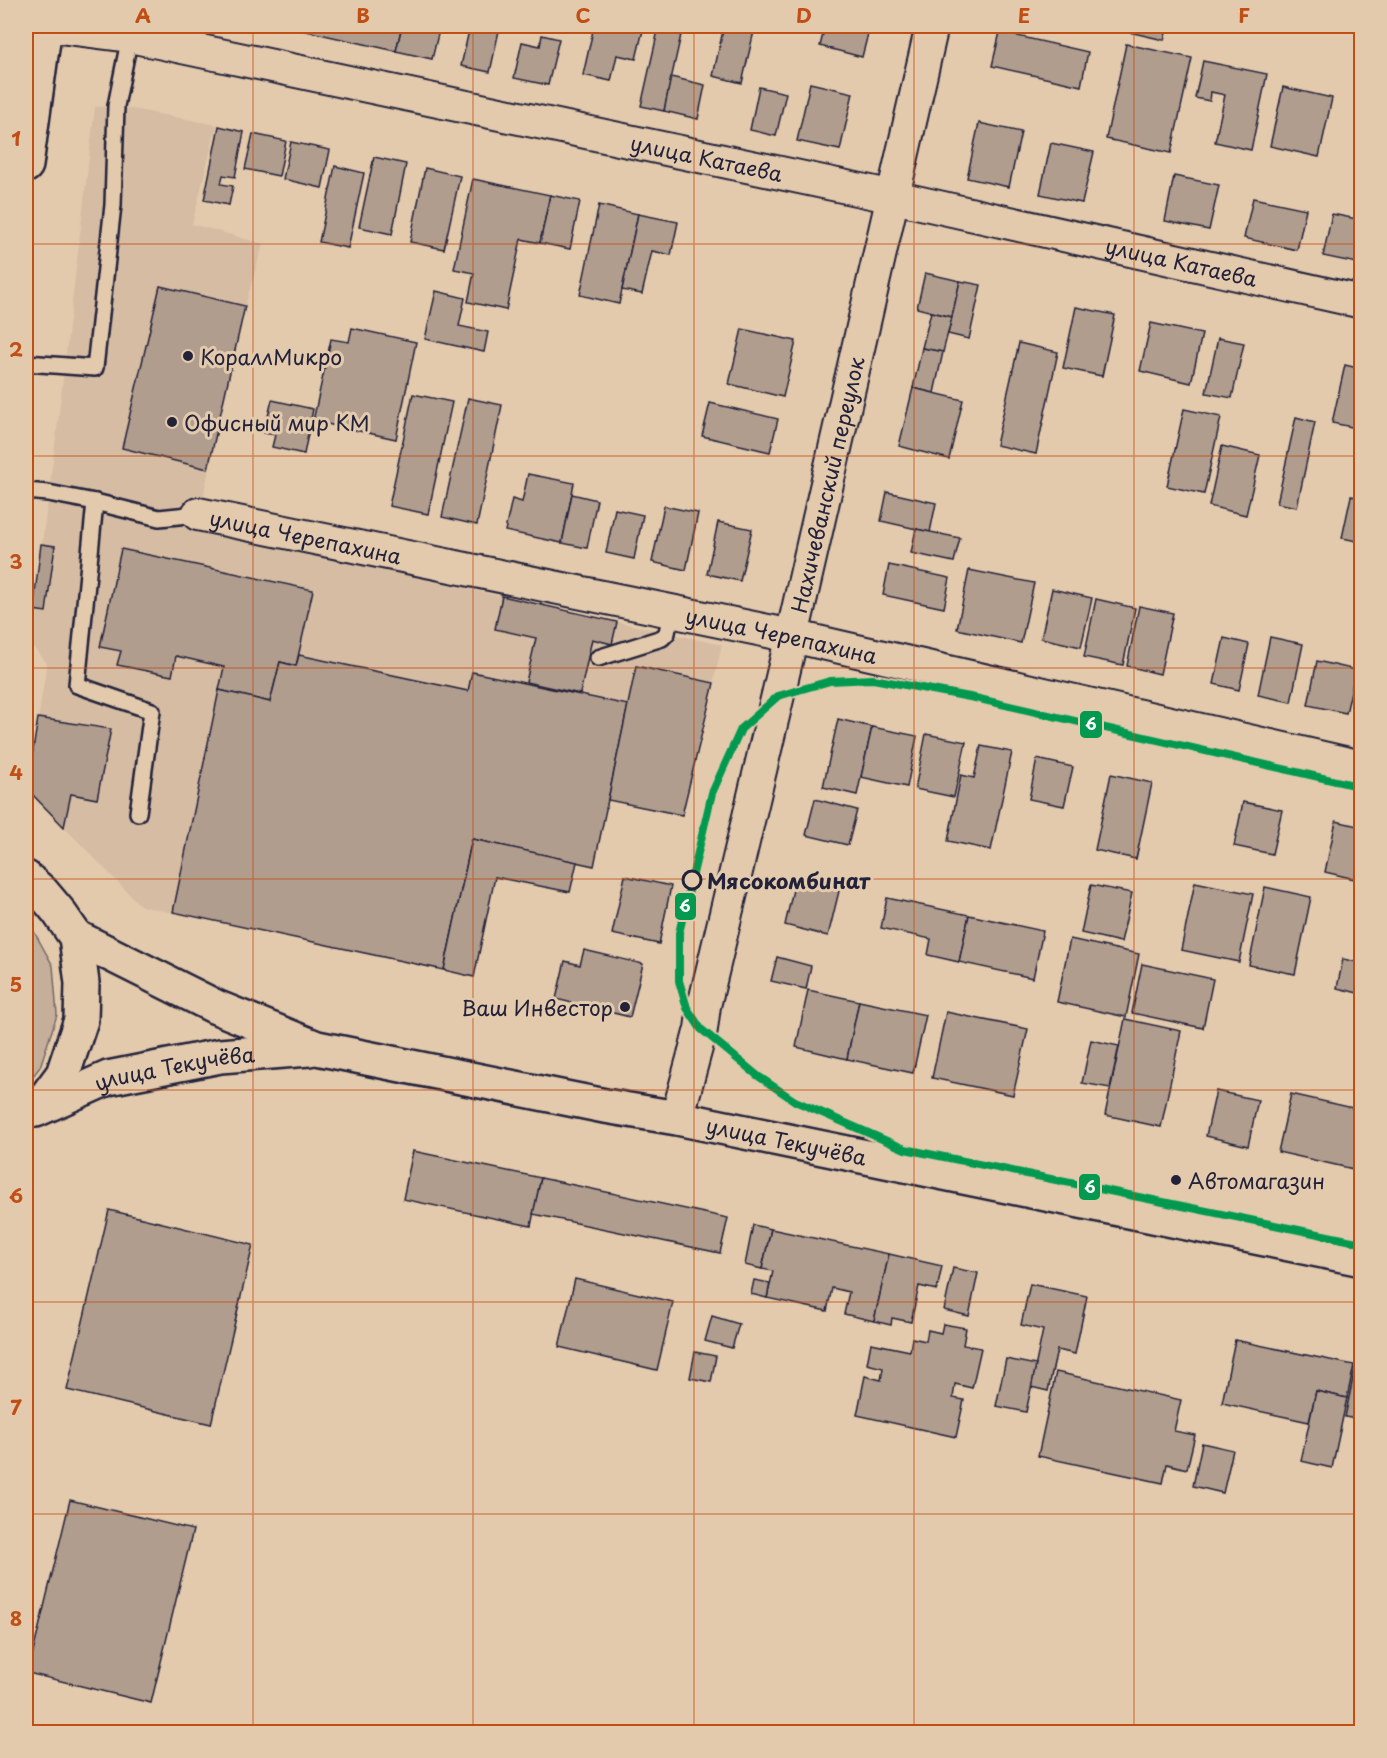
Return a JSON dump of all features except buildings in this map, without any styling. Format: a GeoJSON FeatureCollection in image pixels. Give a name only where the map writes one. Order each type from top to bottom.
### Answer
{"type":"FeatureCollection","features":[{"type":"Feature","properties":{"kind":"main road"},"geometry":{"type":"LineString","coordinates":[[26,165],[45,26]]}},
{"type":"Feature","properties":{"kind":"main road"},"geometry":{"type":"LineString","coordinates":[[26,878],[53,904],[76,937],[82,983],[81,1020],[63,1074],[31,1114]]}},
{"type":"Feature","properties":{"kind":"main road","name":"улица Текучёва"},"geometry":{"type":"LineString","coordinates":[[76,937],[216,1007],[317,1048],[605,1106],[677,1118],[1362,1259]]}},
{"type":"Feature","properties":{"kind":"main road","name":"улица Текучёва"},"geometry":{"type":"LineString","coordinates":[[31,1114],[108,1078],[219,1056],[317,1048]]}},
{"type":"Feature","properties":{"kind":"street","name":"улица Катаева"},"geometry":{"type":"LineString","coordinates":[[51,26],[130,36],[894,197],[1362,302]]}},
{"type":"Feature","properties":{"kind":"street","name":"Нахичеванский переулок"},"geometry":{"type":"LineString","coordinates":[[677,1118],[701,1029],[704,1006],[792,636],[932,26]]}},
{"type":"Feature","properties":{"kind":"street","name":"улица Черепахина"},"geometry":{"type":"LineString","coordinates":[[198,514],[792,636],[1362,767]]}},
{"type":"Feature","properties":{"kind":"lane"},"geometry":{"type":"LineString","coordinates":[[26,363],[95,369],[113,205],[116,106],[130,36]]}},
{"type":"Feature","properties":{"kind":"lane"},"geometry":{"type":"LineString","coordinates":[[26,491],[95,502],[159,518],[198,514]]}},
{"type":"Feature","properties":{"kind":"lane"},"geometry":{"type":"LineString","coordinates":[[95,502],[77,685],[152,711],[138,813]]}},
{"type":"Feature","properties":{"kind":"lane"},"geometry":{"type":"LineString","coordinates":[[598,658],[662,638],[667,633],[671,612]]}},
{"type":"Feature","properties":{"kind":"shaded area"},"geometry":{"type":"Polygon","coordinates":[[[116,106],[217,125],[192,224],[263,244],[245,306],[196,529],[722,645],[682,815],[608,800],[594,866],[472,840],[444,970],[141,906],[27,789],[47,663],[29,642],[57,430],[95,107],[116,106]]]}},
{"type":"Feature","properties":{"kind":"shaded area"},"geometry":{"type":"Polygon","coordinates":[[[26,917],[53,966],[57,1015],[40,1067],[26,1085],[26,917]]]}},
{"type":"Feature","properties":{"kind":"transit line","name":"6"},"geometry":{"type":"LineString","coordinates":[[1362,787],[975,698],[873,679],[830,681],[778,696],[741,729],[712,793],[679,933],[679,981],[687,1008],[701,1029],[758,1076],[795,1101],[905,1149],[1362,1243]]}},
{"type":"Feature","properties":{"kind":"place","name":"КораллМикро"},"geometry":{"type":"Point","coordinates":[188,356]}},
{"type":"Feature","properties":{"kind":"place","name":"Офисный мир КМ"},"geometry":{"type":"Point","coordinates":[172,422]}},
{"type":"Feature","properties":{"kind":"place","name":"Мясокомбинат"},"geometry":{"type":"Point","coordinates":[692,880]}},
{"type":"Feature","properties":{"kind":"place","name":"Ваш Инвестор"},"geometry":{"type":"Point","coordinates":[625,1007]}},
{"type":"Feature","properties":{"kind":"place","name":"Автомагазин"},"geometry":{"type":"Point","coordinates":[1176,1180]}}]}
